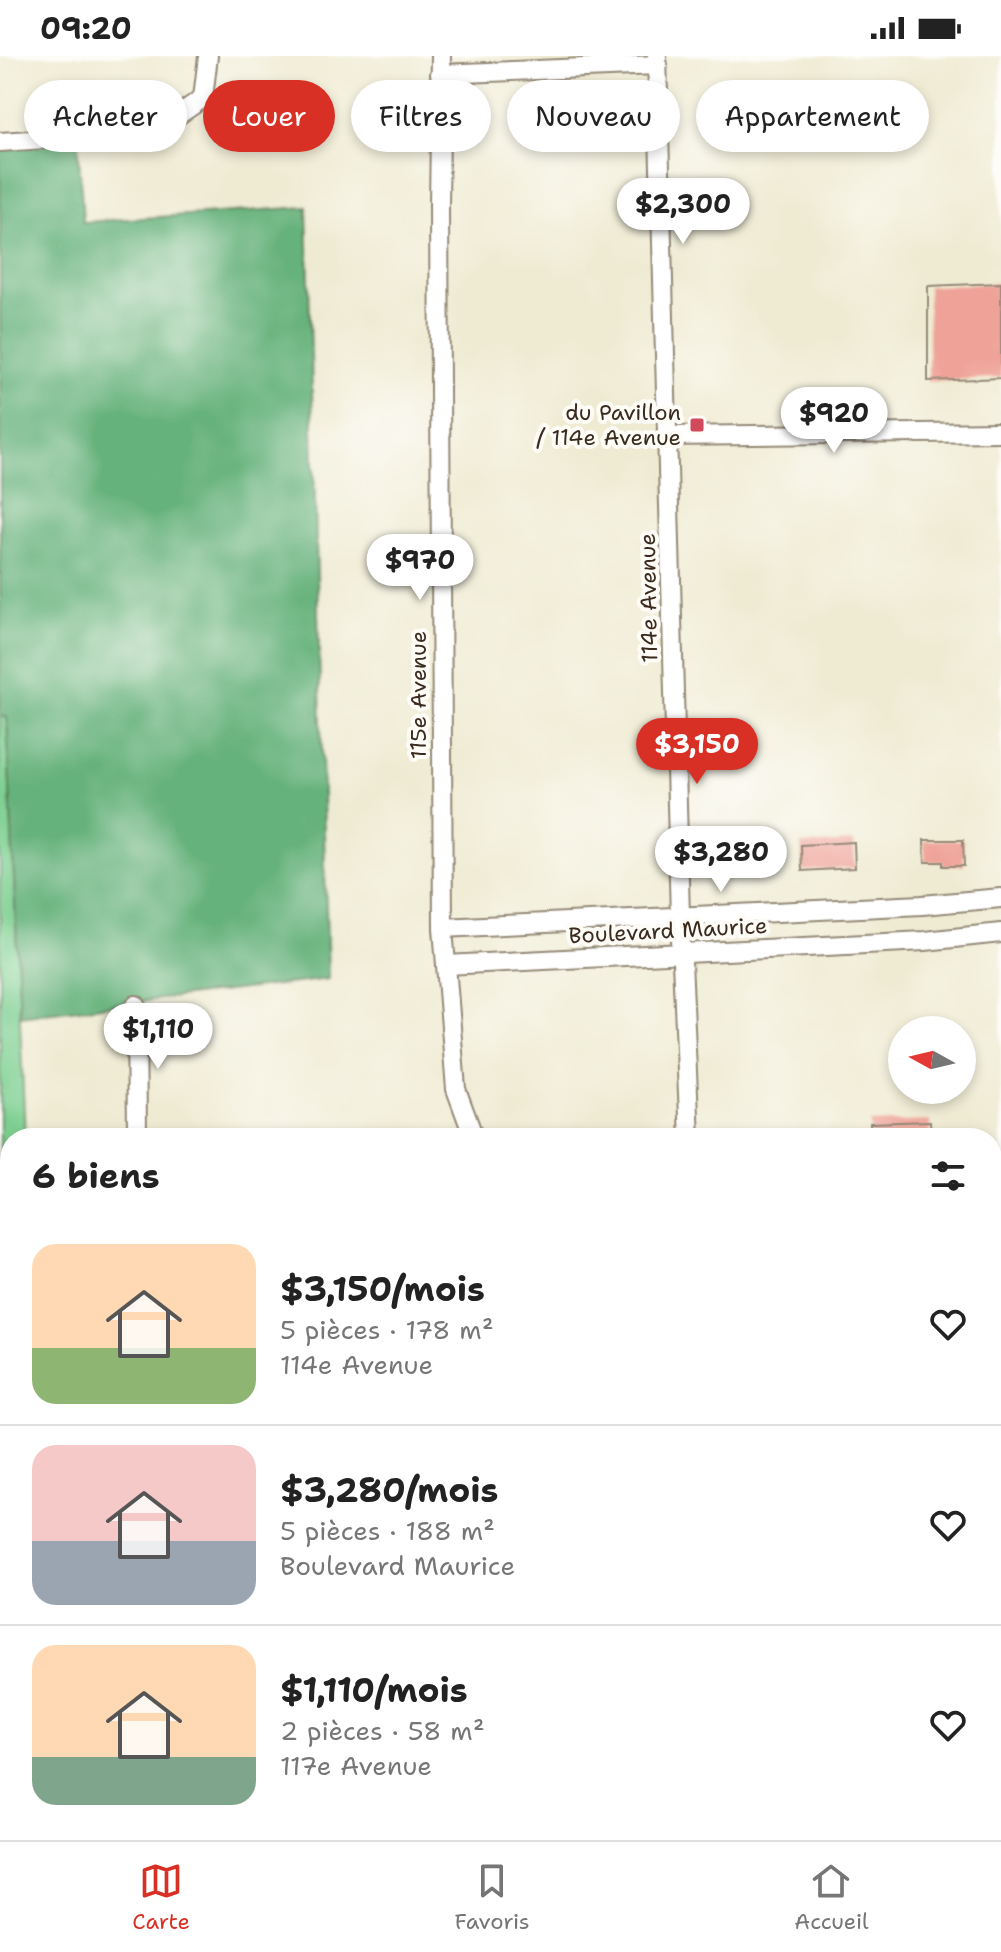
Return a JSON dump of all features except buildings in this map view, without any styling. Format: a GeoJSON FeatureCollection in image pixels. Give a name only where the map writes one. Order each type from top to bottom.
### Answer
{"type":"FeatureCollection","features":[{"type":"Feature","properties":{"kind":"street"},"geometry":{"type":"LineString","coordinates":[[0,142],[90,136],[171,120],[203,98],[208,56]]}},
{"type":"Feature","properties":{"kind":"street"},"geometry":{"type":"LineString","coordinates":[[440,65],[657,61]]}},
{"type":"Feature","properties":{"kind":"street","name":"114e Avenue"},"geometry":{"type":"LineString","coordinates":[[657,61],[681,954],[690,1128]]}},
{"type":"Feature","properties":{"kind":"street","name":"115e Avenue"},"geometry":{"type":"LineString","coordinates":[[440,65],[443,928],[456,1089],[470,1128]]}},
{"type":"Feature","properties":{"kind":"street"},"geometry":{"type":"LineString","coordinates":[[667,436],[1001,432]]}},
{"type":"Feature","properties":{"kind":"street","name":"Boulevard Maurice"},"geometry":{"type":"LineString","coordinates":[[446,965],[681,954],[894,925],[1001,898]]}},
{"type":"Feature","properties":{"kind":"street","name":"Boulevard Maurice"},"geometry":{"type":"LineString","coordinates":[[443,928],[680,917],[894,925],[925,941],[1001,933]]}},
{"type":"Feature","properties":{"kind":"street"},"geometry":{"type":"LineString","coordinates":[[136,1005],[137,1128]]}},
{"type":"Feature","properties":{"kind":"green space"},"geometry":{"type":"Polygon","coordinates":[[[24,142],[24,152],[79,152],[83,222],[307,207],[328,979],[20,1016],[7,717],[0,717],[0,144],[24,142]]]}},
{"type":"Feature","properties":{"kind":"green space"},"geometry":{"type":"Polygon","coordinates":[[[7,716],[25,1128],[0,1128],[0,717],[7,716]]]}},
{"type":"Feature","properties":{"kind":"place","name":"du Pavillon / 114e Avenue"},"geometry":{"type":"Point","coordinates":[697,425]}}]}
